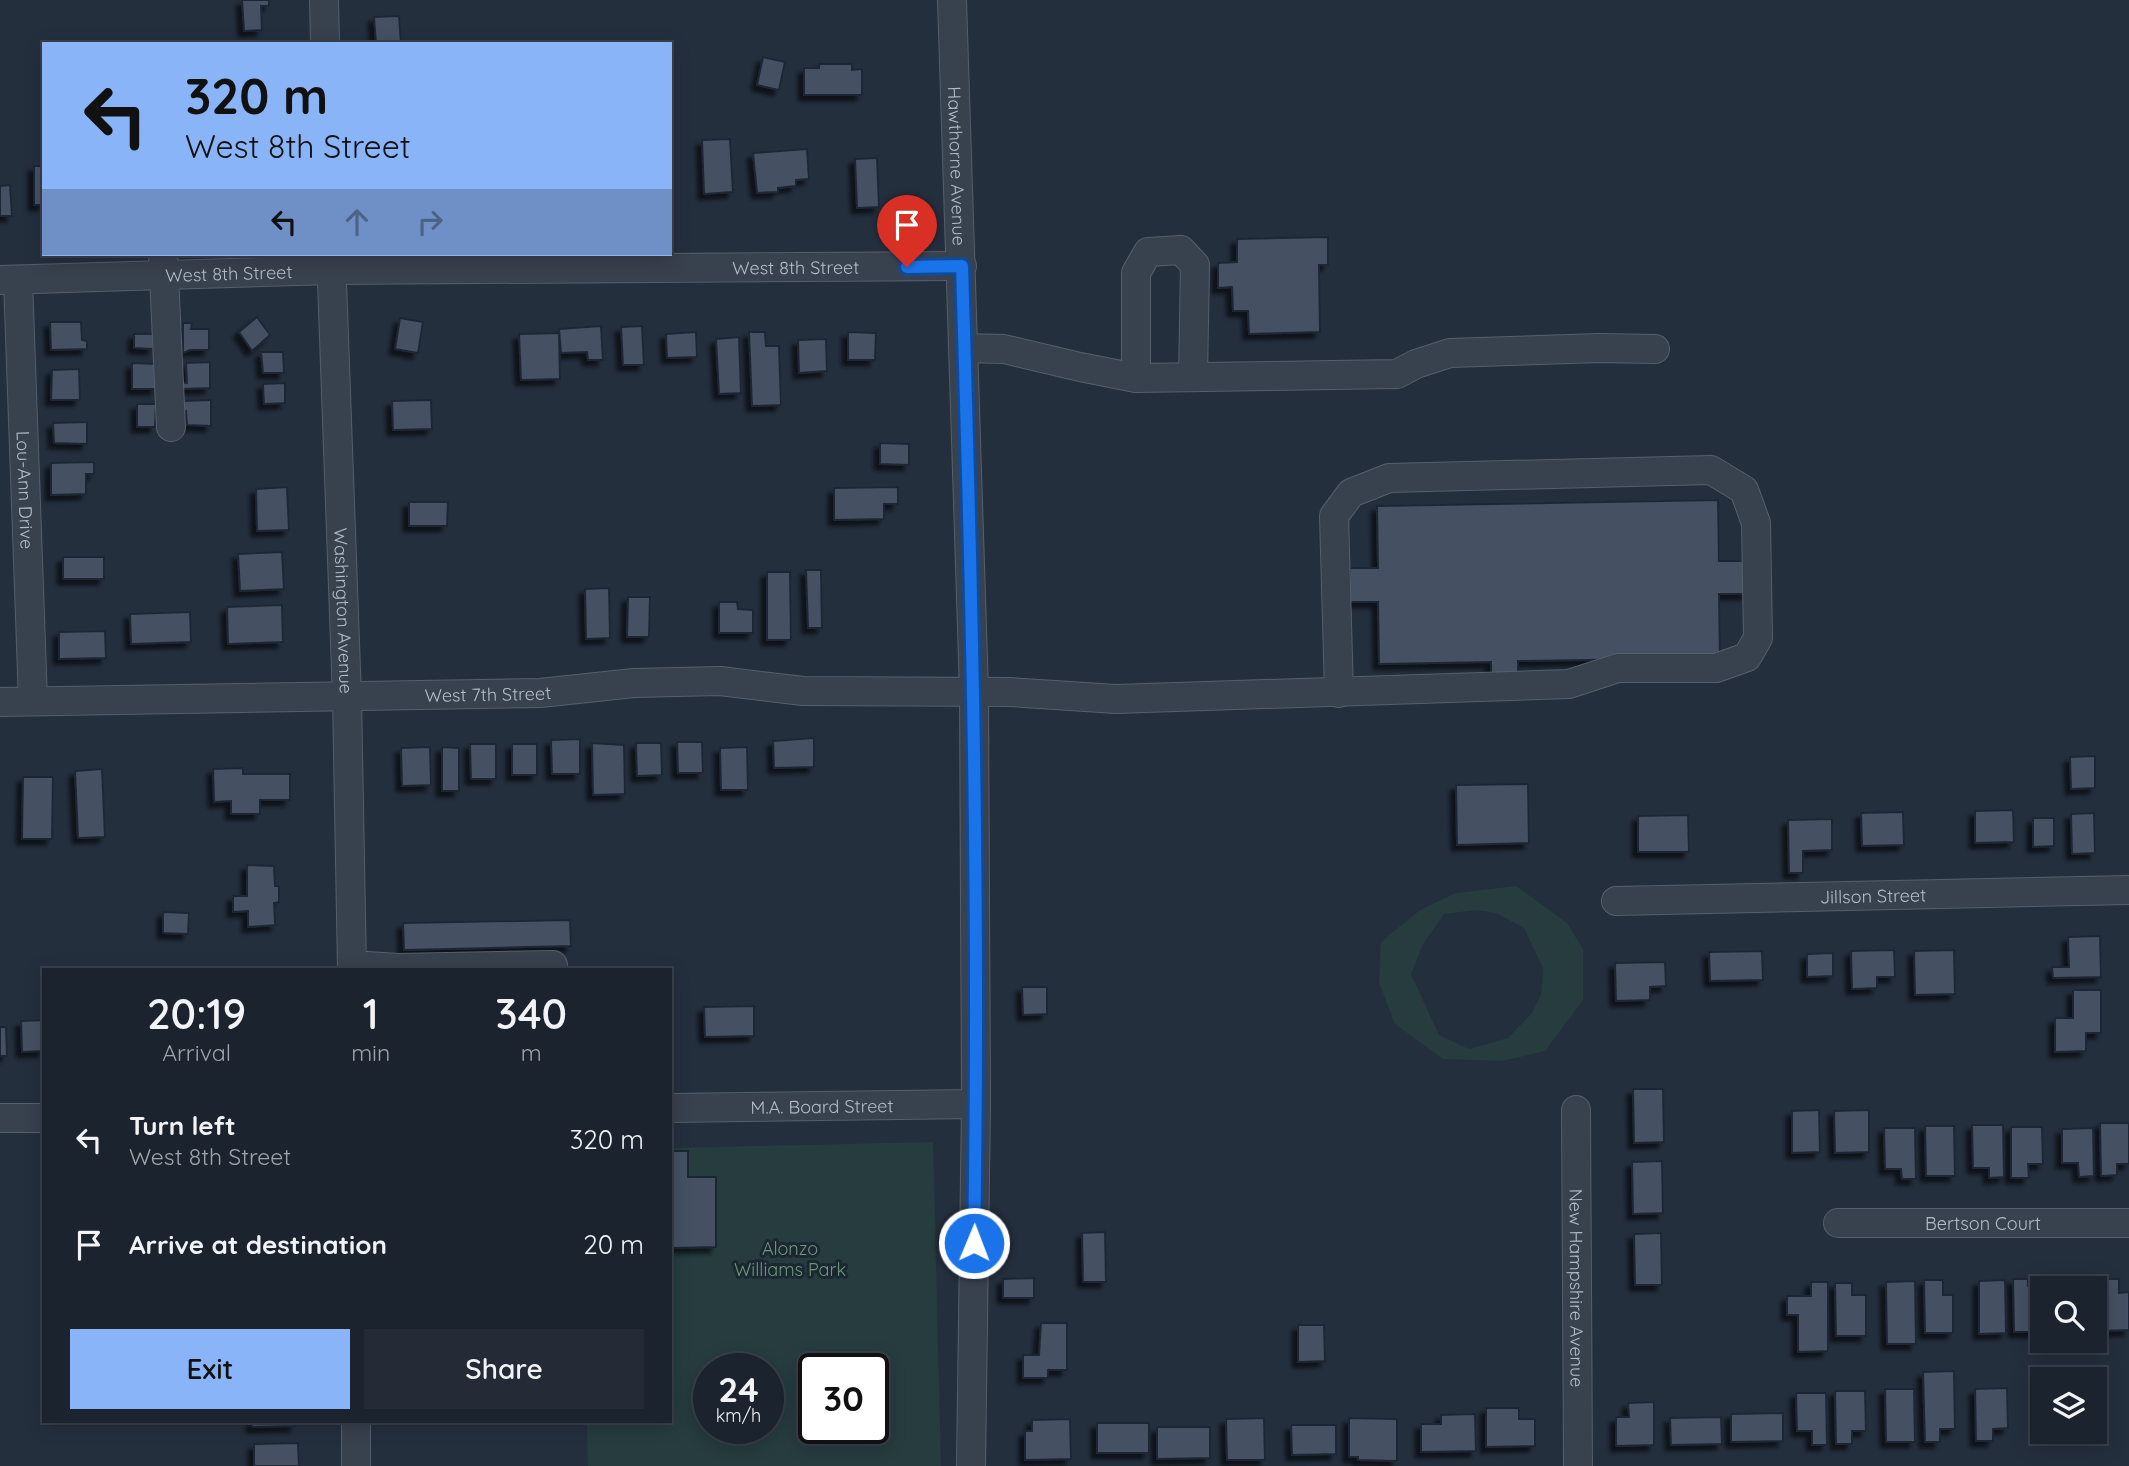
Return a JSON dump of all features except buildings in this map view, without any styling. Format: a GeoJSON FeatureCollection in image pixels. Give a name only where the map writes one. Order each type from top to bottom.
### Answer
{"type":"FeatureCollection","features":[{"type":"Feature","properties":{"kind":"street"},"geometry":{"type":"LineString","coordinates":[[324,0],[325,42]]}},
{"type":"Feature","properties":{"kind":"street","name":"Hawthorne Avenue"},"geometry":{"type":"LineString","coordinates":[[952,0],[974,691],[976,1104],[971,1466]]}},
{"type":"Feature","properties":{"kind":"street"},"geometry":{"type":"LineString","coordinates":[[1136,378],[1136,273],[1149,252],[1181,250],[1195,265],[1193,377]]}},
{"type":"Feature","properties":{"kind":"street","name":"West 8th Street"},"geometry":{"type":"LineString","coordinates":[[9,280],[164,265],[331,262],[962,266]]}},
{"type":"Feature","properties":{"kind":"street","name":"Washington Avenue"},"geometry":{"type":"LineString","coordinates":[[331,262],[347,698],[352,967]]}},
{"type":"Feature","properties":{"kind":"street"},"geometry":{"type":"LineString","coordinates":[[164,265],[171,427]]}},
{"type":"Feature","properties":{"kind":"street","name":"Lou-Ann Drive"},"geometry":{"type":"LineString","coordinates":[[9,280],[33,701]]}},
{"type":"Feature","properties":{"kind":"street"},"geometry":{"type":"LineString","coordinates":[[964,348],[1004,349],[1080,368],[1136,378],[1397,374],[1416,364],[1451,353],[1655,349]]}},
{"type":"Feature","properties":{"kind":"street","name":"West 7th Street"},"geometry":{"type":"LineString","coordinates":[[0,702],[540,693],[634,683],[720,681],[803,691],[974,691],[1116,699],[1339,693],[1569,684],[1618,668],[1716,668],[1747,657],[1758,638],[1756,523],[1744,490],[1711,470],[1389,478],[1351,493],[1334,516],[1339,693]]}},
{"type":"Feature","properties":{"kind":"street","name":"Jillson Street"},"geometry":{"type":"LineString","coordinates":[[1616,901],[2129,890]]}},
{"type":"Feature","properties":{"kind":"street"},"geometry":{"type":"LineString","coordinates":[[352,967],[553,965]]}},
{"type":"Feature","properties":{"kind":"street","name":"M.A. Board Street"},"geometry":{"type":"LineString","coordinates":[[672,1108],[976,1104]]}},
{"type":"Feature","properties":{"kind":"street","name":"New Hampshire Avenue"},"geometry":{"type":"LineString","coordinates":[[1576,1110],[1578,1466]]}},
{"type":"Feature","properties":{"kind":"street"},"geometry":{"type":"LineString","coordinates":[[0,1118],[42,1118]]}},
{"type":"Feature","properties":{"kind":"street","name":"Bertson Court"},"geometry":{"type":"LineString","coordinates":[[1838,1223],[2129,1223]]}},
{"type":"Feature","properties":{"kind":"street"},"geometry":{"type":"LineString","coordinates":[[356,1423],[356,1466]]}},
{"type":"Feature","properties":{"kind":"green space"},"geometry":{"type":"Polygon","coordinates":[[[1516,886],[1567,923],[1583,949],[1583,1000],[1545,1051],[1502,1061],[1443,1059],[1395,1024],[1379,982],[1381,942],[1420,910],[1456,893],[1516,886]],[[1476,910],[1444,914],[1423,944],[1411,974],[1439,1035],[1469,1049],[1508,1038],[1532,1013],[1541,995],[1543,968],[1524,928],[1496,913],[1476,910]]]}},
{"type":"Feature","properties":{"kind":"green space","name":"Alonzo Williams Park"},"geometry":{"type":"Polygon","coordinates":[[[933,1142],[941,1466],[588,1466],[587,1423],[672,1423],[672,1148],[933,1142]]]}},
{"type":"Feature","properties":{"kind":"route"},"geometry":{"type":"LineString","coordinates":[[907,267],[962,266],[974,691],[974,1243]]}}]}
